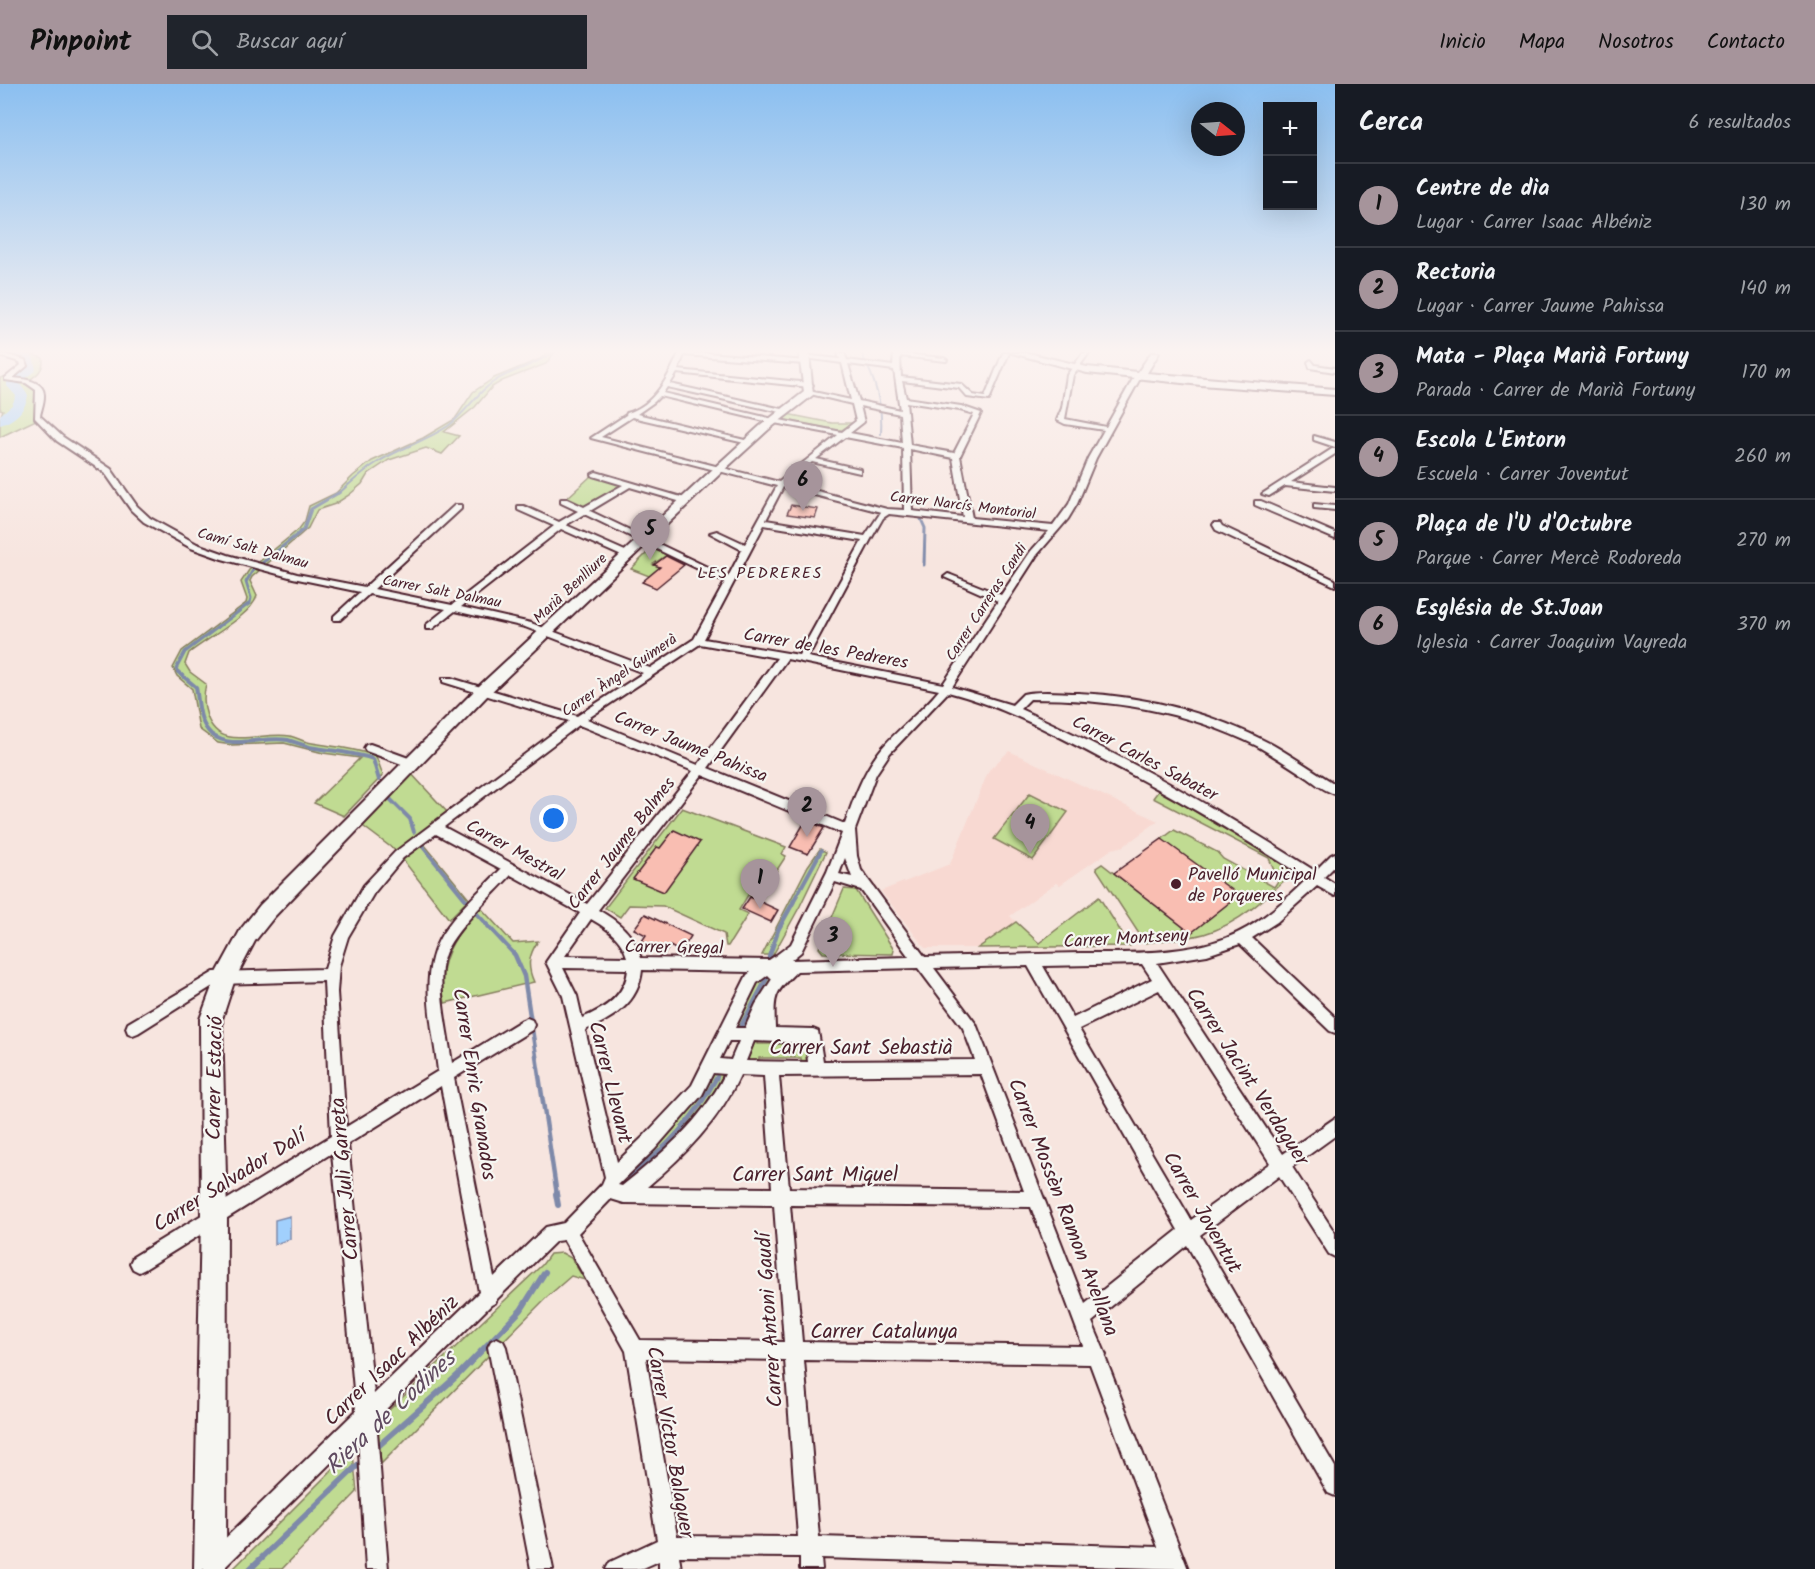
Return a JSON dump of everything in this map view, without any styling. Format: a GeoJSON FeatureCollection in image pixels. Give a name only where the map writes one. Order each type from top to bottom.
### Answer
{"type":"FeatureCollection","features":[{"type":"Feature","properties":{"kind":"street","name":"Camí Salt Dalmau"},"geometry":{"type":"LineString","coordinates":[[41,422],[60,440],[108,471],[135,508],[147,520],[194,546],[260,567],[327,583]]}},
{"type":"Feature","properties":{"kind":"street","name":"Carrer Narcís Montoriol"},"geometry":{"type":"LineString","coordinates":[[617,422],[595,438],[887,511],[1054,529]]}},
{"type":"Feature","properties":{"kind":"street"},"geometry":{"type":"LineString","coordinates":[[665,422],[749,442]]}},
{"type":"Feature","properties":{"kind":"street","name":"Marià Benlliure"},"geometry":{"type":"LineString","coordinates":[[483,691],[718,470],[772,422]]}},
{"type":"Feature","properties":{"kind":"street"},"geometry":{"type":"LineString","coordinates":[[788,422],[956,456]]}},
{"type":"Feature","properties":{"kind":"street","name":"Carrer Àngel Guimerà"},"geometry":{"type":"LineString","coordinates":[[434,826],[578,720],[698,641],[780,485],[860,422]]}},
{"type":"Feature","properties":{"kind":"street"},"geometry":{"type":"LineString","coordinates":[[905,422],[908,447],[908,512]]}},
{"type":"Feature","properties":{"kind":"street"},"geometry":{"type":"LineString","coordinates":[[968,519],[956,456],[973,422]]}},
{"type":"Feature","properties":{"kind":"street"},"geometry":{"type":"LineString","coordinates":[[1070,422],[1108,429]]}},
{"type":"Feature","properties":{"kind":"street","name":"Carrer Carreras Candi"},"geometry":{"type":"LineString","coordinates":[[947,690],[957,669],[1002,600],[1034,553],[1073,504],[1092,458],[1112,422]]}},
{"type":"Feature","properties":{"kind":"street"},"geometry":{"type":"LineString","coordinates":[[1317,438],[1335,445]]}},
{"type":"Feature","properties":{"kind":"street"},"geometry":{"type":"LineString","coordinates":[[1266,494],[1335,451]]}},
{"type":"Feature","properties":{"kind":"street"},"geometry":{"type":"LineString","coordinates":[[811,460],[857,471]]}},
{"type":"Feature","properties":{"kind":"street"},"geometry":{"type":"LineString","coordinates":[[596,474],[685,501]]}},
{"type":"Feature","properties":{"kind":"street"},"geometry":{"type":"LineString","coordinates":[[1283,483],[1335,489]]}},
{"type":"Feature","properties":{"kind":"street"},"geometry":{"type":"LineString","coordinates":[[429,627],[560,525],[629,484]]}},
{"type":"Feature","properties":{"kind":"street"},"geometry":{"type":"LineString","coordinates":[[564,501],[729,581]]}},
{"type":"Feature","properties":{"kind":"street"},"geometry":{"type":"LineString","coordinates":[[1258,503],[1335,536]]}},
{"type":"Feature","properties":{"kind":"street"},"geometry":{"type":"LineString","coordinates":[[1317,506],[1335,508]]}},
{"type":"Feature","properties":{"kind":"street"},"geometry":{"type":"LineString","coordinates":[[337,618],[458,507]]}},
{"type":"Feature","properties":{"kind":"street"},"geometry":{"type":"LineString","coordinates":[[521,508],[629,556]]}},
{"type":"Feature","properties":{"kind":"street"},"geometry":{"type":"LineString","coordinates":[[802,659],[867,539],[880,517],[887,511]]}},
{"type":"Feature","properties":{"kind":"street"},"geometry":{"type":"LineString","coordinates":[[762,522],[867,539]]}},
{"type":"Feature","properties":{"kind":"street"},"geometry":{"type":"LineString","coordinates":[[1335,578],[1223,525],[1217,525],[1219,528],[1335,583]]}},
{"type":"Feature","properties":{"kind":"street"},"geometry":{"type":"LineString","coordinates":[[714,533],[748,549]]}},
{"type":"Feature","properties":{"kind":"street"},"geometry":{"type":"LineString","coordinates":[[948,577],[1002,600]]}},
{"type":"Feature","properties":{"kind":"street","name":"Carrer Salt Dalmau"},"geometry":{"type":"LineString","coordinates":[[327,583],[501,618],[546,632],[650,672]]}},
{"type":"Feature","properties":{"kind":"street","name":"Carrer de les Pedreres"},"geometry":{"type":"LineString","coordinates":[[698,641],[899,677],[947,690]]}},
{"type":"Feature","properties":{"kind":"street","name":"Carrer Jaume Balmes"},"geometry":{"type":"LineString","coordinates":[[553,962],[589,911],[702,768],[784,656]]}},
{"type":"Feature","properties":{"kind":"street","name":"Carrer Jaume Pahissa"},"geometry":{"type":"LineString","coordinates":[[447,680],[578,720],[702,768],[850,831]]}},
{"type":"Feature","properties":{"kind":"street"},"geometry":{"type":"LineString","coordinates":[[807,965],[796,948],[850,831],[866,783],[879,760],[919,716],[947,690]]}},
{"type":"Feature","properties":{"kind":"street","name":"Carrer Carles Sabater"},"geometry":{"type":"LineString","coordinates":[[947,690],[966,693],[1012,711],[1170,789],[1288,858],[1335,891]]}},
{"type":"Feature","properties":{"kind":"street","name":"Carrer Estació"},"geometry":{"type":"LineString","coordinates":[[209,1568],[214,1215],[211,1019],[225,977],[248,935],[267,910],[483,691]]}},
{"type":"Feature","properties":{"kind":"street"},"geometry":{"type":"LineString","coordinates":[[1012,711],[1027,696],[1073,695],[1168,708],[1195,716],[1258,742],[1335,790]]}},
{"type":"Feature","properties":{"kind":"street"},"geometry":{"type":"LineString","coordinates":[[370,748],[410,763]]}},
{"type":"Feature","properties":{"kind":"street","name":"Carrer Mestral"},"geometry":{"type":"LineString","coordinates":[[434,826],[609,922],[623,934],[633,950],[635,964]]}},
{"type":"Feature","properties":{"kind":"street","name":"Carrer Juli Garreta"},"geometry":{"type":"LineString","coordinates":[[377,1569],[367,1422],[339,1138],[330,975],[342,936],[369,889],[399,855],[434,826]]}},
{"type":"Feature","properties":{"kind":"street","name":"Carrer Mossèn Ramon Avellana"},"geometry":{"type":"LineString","coordinates":[[850,831],[851,856],[855,872],[969,1024],[1175,1564]]}},
{"type":"Feature","properties":{"kind":"street","name":"Carrer Montseny"},"geometry":{"type":"LineString","coordinates":[[807,965],[1146,958],[1199,952],[1243,938],[1285,908],[1335,858]]}},
{"type":"Feature","properties":{"kind":"street","name":"Carrer Enric Granados"},"geometry":{"type":"LineString","coordinates":[[489,1297],[446,1074],[434,987],[438,955],[451,931],[510,868]]}},
{"type":"Feature","properties":{"kind":"street"},"geometry":{"type":"LineString","coordinates":[[830,876],[865,886]]}},
{"type":"Feature","properties":{"kind":"street"},"geometry":{"type":"LineString","coordinates":[[1243,938],[1335,1026]]}},
{"type":"Feature","properties":{"kind":"street","name":"Carrer Isaac Albéniz"},"geometry":{"type":"LineString","coordinates":[[209,1568],[367,1422],[552,1233],[568,1231],[615,1187],[688,1102],[710,1066],[752,979],[768,966],[786,958],[796,948]]}},
{"type":"Feature","properties":{"kind":"street","name":"Carrer Jacint Verdaguer"},"geometry":{"type":"LineString","coordinates":[[1146,958],[1335,1248]]}},
{"type":"Feature","properties":{"kind":"street","name":"Carrer Joventut"},"geometry":{"type":"LineString","coordinates":[[1032,960],[1335,1486]]}},
{"type":"Feature","properties":{"kind":"street","name":"Carrer Gregal"},"geometry":{"type":"LineString","coordinates":[[553,962],[768,966]]}},
{"type":"Feature","properties":{"kind":"street","name":"Carrer Llevant"},"geometry":{"type":"LineString","coordinates":[[553,962],[570,996],[615,1187]]}},
{"type":"Feature","properties":{"kind":"street"},"geometry":{"type":"LineString","coordinates":[[576,1027],[610,1011],[619,1004],[632,984],[635,964]]}},
{"type":"Feature","properties":{"kind":"street","name":"Carrer Isaac Albéniz"},"geometry":{"type":"LineString","coordinates":[[615,1187],[652,1172],[710,1114],[722,1097],[767,1000],[794,965],[807,965]]}},
{"type":"Feature","properties":{"kind":"street"},"geometry":{"type":"LineString","coordinates":[[768,966],[781,979]]}},
{"type":"Feature","properties":{"kind":"street"},"geometry":{"type":"LineString","coordinates":[[133,1028],[214,978],[330,975]]}},
{"type":"Feature","properties":{"kind":"street"},"geometry":{"type":"LineString","coordinates":[[1070,1026],[1161,982]]}},
{"type":"Feature","properties":{"kind":"street"},"geometry":{"type":"LineString","coordinates":[[767,1000],[768,1036]]}},
{"type":"Feature","properties":{"kind":"street","name":"Carrer Salvador Dalí"},"geometry":{"type":"LineString","coordinates":[[139,1263],[339,1138],[527,1025]]}},
{"type":"Feature","properties":{"kind":"street"},"geometry":{"type":"LineString","coordinates":[[725,1034],[813,1036],[816,1068]]}},
{"type":"Feature","properties":{"kind":"street"},"geometry":{"type":"LineString","coordinates":[[710,1066],[735,1068]]}},
{"type":"Feature","properties":{"kind":"street","name":"Carrer Sant Sebastià"},"geometry":{"type":"LineString","coordinates":[[735,1068],[986,1067]]}},
{"type":"Feature","properties":{"kind":"street","name":"Carrer Antoni Gaudí"},"geometry":{"type":"LineString","coordinates":[[771,1069],[811,1569]]}},
{"type":"Feature","properties":{"kind":"street"},"geometry":{"type":"LineString","coordinates":[[1082,1318],[1189,1232],[1281,1165],[1333,1132]]}},
{"type":"Feature","properties":{"kind":"street","name":"Carrer Sant Miquel"},"geometry":{"type":"LineString","coordinates":[[615,1187],[782,1196],[1035,1198]]}},
{"type":"Feature","properties":{"kind":"street","name":"Carrer Víctor Balaguer"},"geometry":{"type":"LineString","coordinates":[[568,1231],[635,1349],[670,1569]]}},
{"type":"Feature","properties":{"kind":"street"},"geometry":{"type":"LineString","coordinates":[[497,1347],[542,1569]]}},
{"type":"Feature","properties":{"kind":"street","name":"Carrer Catalunya"},"geometry":{"type":"LineString","coordinates":[[635,1349],[794,1353],[1096,1355]]}},
{"type":"Feature","properties":{"kind":"street"},"geometry":{"type":"LineString","coordinates":[[617,1569],[668,1546],[809,1547],[1175,1564]]}},
{"type":"Feature","properties":{"kind":"shaded area"},"geometry":{"type":"Polygon","coordinates":[[[1009,751],[1158,821],[1124,846],[1112,849],[1060,885],[1056,883],[1010,916],[1016,922],[978,948],[925,948],[881,891],[950,864],[989,770],[1009,751]]]}},
{"type":"Feature","properties":{"kind":"green space"},"geometry":{"type":"Polygon","coordinates":[[[0,422],[31,422],[0,437],[0,422]]]}},
{"type":"Feature","properties":{"kind":"green space"},"geometry":{"type":"Polygon","coordinates":[[[449,422],[456,422],[444,432],[459,436],[442,454],[426,448],[389,460],[368,474],[362,484],[349,495],[335,504],[317,510],[308,528],[252,577],[250,581],[257,596],[253,604],[227,627],[189,653],[185,664],[190,672],[206,684],[204,700],[207,716],[213,728],[222,734],[243,738],[290,736],[376,756],[383,775],[344,816],[314,803],[360,758],[323,753],[284,743],[232,745],[218,743],[199,729],[192,689],[177,676],[173,668],[182,651],[246,603],[247,599],[241,582],[249,570],[299,529],[305,521],[309,506],[336,493],[372,461],[423,438],[449,422]]]}},
{"type":"Feature","properties":{"kind":"green space"},"geometry":{"type":"Polygon","coordinates":[[[797,422],[853,423],[842,430],[797,422]]]}},
{"type":"Feature","properties":{"kind":"green space"},"geometry":{"type":"Polygon","coordinates":[[[591,476],[619,484],[619,486],[587,506],[581,506],[566,499],[591,476]]]}},
{"type":"Feature","properties":{"kind":"green space"},"geometry":{"type":"Polygon","coordinates":[[[652,548],[667,555],[653,564],[660,567],[649,576],[631,569],[652,548]]]}},
{"type":"Feature","properties":{"kind":"green space"},"geometry":{"type":"Polygon","coordinates":[[[409,771],[447,812],[396,851],[360,824],[409,771]]]}},
{"type":"Feature","properties":{"kind":"green space"},"geometry":{"type":"Polygon","coordinates":[[[1159,790],[1290,868],[1291,874],[1251,909],[1217,930],[1189,937],[1145,943],[1096,868],[1102,864],[1191,933],[1162,839],[1174,830],[1217,852],[1223,859],[1274,887],[1278,881],[1269,858],[1153,798],[1159,790]]]}},
{"type":"Feature","properties":{"kind":"green space"},"geometry":{"type":"Polygon","coordinates":[[[1030,793],[1068,812],[1033,860],[994,839],[1030,793]]]}},
{"type":"Feature","properties":{"kind":"green space"},"geometry":{"type":"Polygon","coordinates":[[[682,808],[786,847],[782,854],[786,856],[758,899],[748,895],[739,910],[748,914],[728,946],[726,946],[724,934],[663,906],[629,905],[620,917],[605,908],[682,808]]]}},
{"type":"Feature","properties":{"kind":"green space"},"geometry":{"type":"Polygon","coordinates":[[[424,844],[469,899],[449,919],[403,860],[424,844]]]}},
{"type":"Feature","properties":{"kind":"green space"},"geometry":{"type":"Polygon","coordinates":[[[820,849],[826,852],[800,906],[773,955],[762,955],[808,866],[820,849]]]}},
{"type":"Feature","properties":{"kind":"green space"},"geometry":{"type":"Polygon","coordinates":[[[844,889],[856,890],[894,950],[893,954],[823,953],[819,948],[844,889]]]}},
{"type":"Feature","properties":{"kind":"green space"},"geometry":{"type":"Polygon","coordinates":[[[1099,897],[1130,946],[978,948],[1016,922],[1039,943],[1099,897]]]}},
{"type":"Feature","properties":{"kind":"green space"},"geometry":{"type":"Polygon","coordinates":[[[480,907],[513,943],[538,941],[530,962],[534,982],[445,1003],[443,975],[449,951],[462,929],[480,907]]]}},
{"type":"Feature","properties":{"kind":"green space"},"geometry":{"type":"Polygon","coordinates":[[[764,975],[774,976],[746,1029],[734,1029],[757,981],[764,975]]]}},
{"type":"Feature","properties":{"kind":"green space"},"geometry":{"type":"Polygon","coordinates":[[[752,1039],[757,1040],[757,1044],[800,1044],[800,1039],[806,1040],[810,1061],[801,1063],[801,1058],[759,1058],[758,1063],[745,1062],[752,1039]]]}},
{"type":"Feature","properties":{"kind":"green space"},"geometry":{"type":"Polygon","coordinates":[[[711,1072],[726,1072],[697,1118],[673,1144],[632,1179],[625,1174],[711,1072]]]}},
{"type":"Feature","properties":{"kind":"green space"},"geometry":{"type":"Polygon","coordinates":[[[562,1253],[571,1258],[585,1280],[571,1276],[547,1297],[381,1464],[378,1430],[386,1413],[542,1265],[550,1254],[562,1253]]]}},
{"type":"Feature","properties":{"kind":"green space"},"geometry":{"type":"Polygon","coordinates":[[[353,1454],[357,1492],[282,1569],[233,1569],[346,1456],[353,1454]]]}},
{"type":"Feature","properties":{"kind":"water"},"geometry":{"type":"Polygon","coordinates":[[[290,1216],[290,1239],[275,1244],[275,1220],[290,1216]]]}},
{"type":"Feature","properties":{"kind":"building"},"geometry":{"type":"Polygon","coordinates":[[[791,505],[818,509],[815,518],[787,514],[791,505]]]}},
{"type":"Feature","properties":{"kind":"building"},"geometry":{"type":"Polygon","coordinates":[[[666,556],[684,565],[656,588],[642,582],[660,567],[654,565],[666,556]]]}},
{"type":"Feature","properties":{"kind":"building"},"geometry":{"type":"Polygon","coordinates":[[[806,820],[824,828],[808,854],[790,847],[806,820]]]}},
{"type":"Feature","properties":{"kind":"building"},"geometry":{"type":"Polygon","coordinates":[[[674,830],[700,842],[664,892],[633,879],[657,847],[660,848],[674,830]]]}},
{"type":"Feature","properties":{"kind":"building","name":"Pavelló Municipal de Porqueres"},"geometry":{"type":"Polygon","coordinates":[[[1162,839],[1239,895],[1191,933],[1114,873],[1162,839]]]}},
{"type":"Feature","properties":{"kind":"building"},"geometry":{"type":"Polygon","coordinates":[[[750,897],[778,910],[771,922],[742,909],[750,897]]]}},
{"type":"Feature","properties":{"kind":"building"},"geometry":{"type":"Polygon","coordinates":[[[645,914],[691,936],[681,952],[670,946],[665,953],[642,941],[646,935],[634,929],[645,914]]]}},
{"type":"Feature","properties":{"kind":"waterway","name":"Riera de Codines"},"geometry":{"type":"LineString","coordinates":[[338,494],[378,462],[431,436],[452,422]]}},
{"type":"Feature","properties":{"kind":"waterway"},"geometry":{"type":"LineString","coordinates":[[881,422],[881,434]]}},
{"type":"Feature","properties":{"kind":"waterway","name":"Riera de Codines"},"geometry":{"type":"LineString","coordinates":[[261,564],[304,529],[311,509],[340,492]]}},
{"type":"Feature","properties":{"kind":"waterway"},"geometry":{"type":"LineString","coordinates":[[920,517],[925,528],[924,565]]}},
{"type":"Feature","properties":{"kind":"waterway","name":"Riera de Codines"},"geometry":{"type":"LineString","coordinates":[[179,673],[176,669],[185,652],[250,603],[251,598],[246,582],[253,570]]}},
{"type":"Feature","properties":{"kind":"waterway","name":"Riera de Codines"},"geometry":{"type":"LineString","coordinates":[[179,673],[196,687],[204,724],[211,734],[219,739],[238,742],[288,740],[310,747],[373,759],[379,780]]}},
{"type":"Feature","properties":{"kind":"waterway","name":"Riera de Codines"},"geometry":{"type":"LineString","coordinates":[[387,796],[410,819],[414,832]]}},
{"type":"Feature","properties":{"kind":"waterway","name":"Riera de Codines"},"geometry":{"type":"LineString","coordinates":[[423,847],[466,900]]}},
{"type":"Feature","properties":{"kind":"waterway"},"geometry":{"type":"LineString","coordinates":[[793,902],[821,851]]}},
{"type":"Feature","properties":{"kind":"waterway"},"geometry":{"type":"LineString","coordinates":[[769,957],[778,930],[794,901]]}},
{"type":"Feature","properties":{"kind":"waterway","name":"Riera de Codines"},"geometry":{"type":"LineString","coordinates":[[476,913],[515,955],[524,976],[557,1195]]}},
{"type":"Feature","properties":{"kind":"waterway"},"geometry":{"type":"LineString","coordinates":[[741,1026],[767,978]]}},
{"type":"Feature","properties":{"kind":"waterway"},"geometry":{"type":"LineString","coordinates":[[628,1177],[667,1144],[689,1120],[717,1077]]}},
{"type":"Feature","properties":{"kind":"waterway","name":"Riera de Codines"},"geometry":{"type":"LineString","coordinates":[[556,1194],[558,1205]]}},
{"type":"Feature","properties":{"kind":"waterway","name":"Riera de Codines"},"geometry":{"type":"LineString","coordinates":[[376,1448],[457,1376],[521,1310],[545,1272]]}},
{"type":"Feature","properties":{"kind":"waterway","name":"Riera de Codines"},"geometry":{"type":"LineString","coordinates":[[250,1569],[362,1461]]}},
{"type":"Feature","properties":{"kind":"place","name":"Església de St.Joan"},"geometry":{"type":"Point","coordinates":[803,511]}},
{"type":"Feature","properties":{"kind":"place","name":"Plaça de l'U d'Octubre"},"geometry":{"type":"Point","coordinates":[650,560]}},
{"type":"Feature","properties":{"kind":"place","name":"Rectoria"},"geometry":{"type":"Point","coordinates":[807,837]}},
{"type":"Feature","properties":{"kind":"place","name":"Escola L'Entorn"},"geometry":{"type":"Point","coordinates":[1030,854]}},
{"type":"Feature","properties":{"kind":"place","name":"Pavelló Municipal de Porqueres"},"geometry":{"type":"Point","coordinates":[1176,884]}},
{"type":"Feature","properties":{"kind":"place","name":"Centre de dia"},"geometry":{"type":"Point","coordinates":[760,909]}},
{"type":"Feature","properties":{"kind":"place","name":"Mata - Plaça Marià Fortuny"},"geometry":{"type":"Point","coordinates":[833,967]}},
{"type":"Feature","properties":{"kind":"district","name":"LES PEDRERES"},"geometry":{"type":"Point","coordinates":[760,572]}}]}
